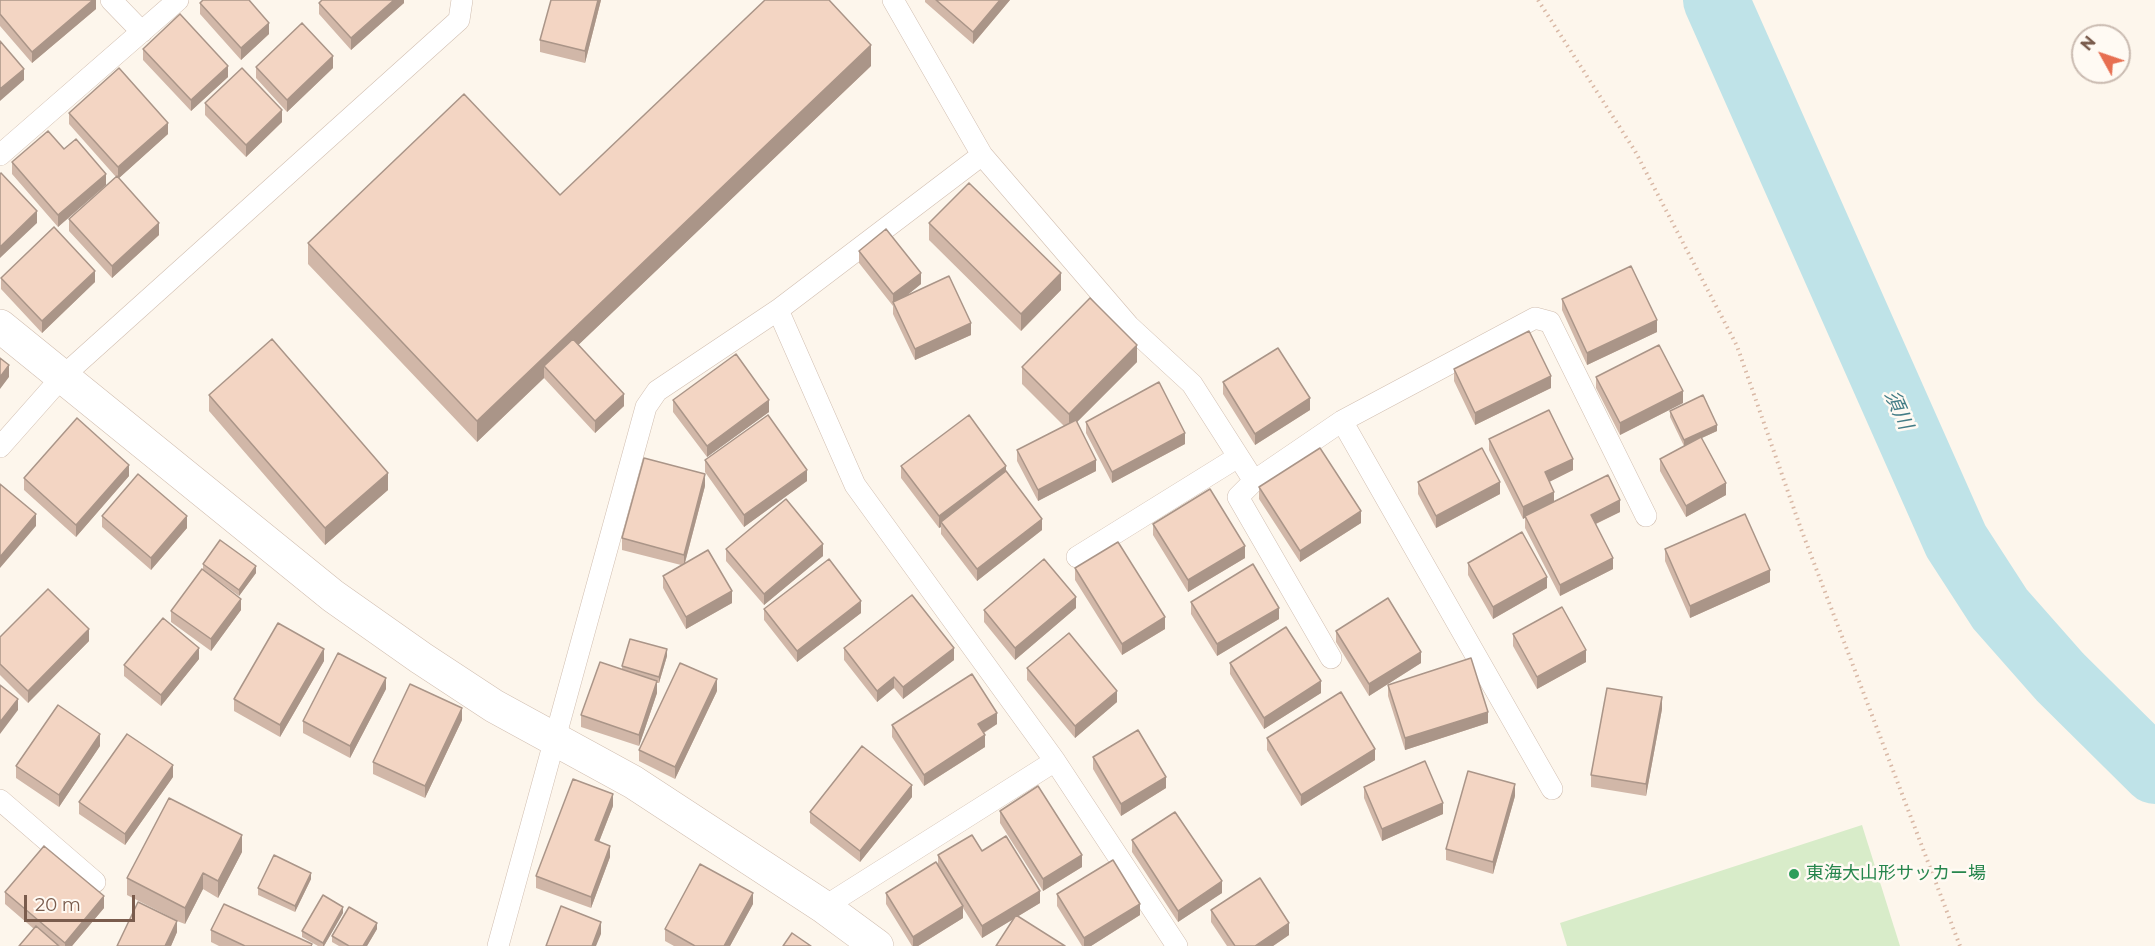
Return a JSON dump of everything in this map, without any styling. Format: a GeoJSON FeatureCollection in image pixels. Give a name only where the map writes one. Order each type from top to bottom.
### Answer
{"type":"FeatureCollection","features":[{"type":"Feature","properties":{"kind":"street"},"geometry":{"type":"LineString","coordinates":[[0,326],[333,596],[494,706],[633,782],[824,907],[877,946]]}},
{"type":"Feature","properties":{"kind":"lane"},"geometry":{"type":"LineString","coordinates":[[111,0],[142,32]]}},
{"type":"Feature","properties":{"kind":"lane"},"geometry":{"type":"LineString","coordinates":[[0,155],[178,0]]}},
{"type":"Feature","properties":{"kind":"lane"},"geometry":{"type":"LineString","coordinates":[[0,447],[62,377],[459,20],[462,0]]}},
{"type":"Feature","properties":{"kind":"lane"},"geometry":{"type":"LineString","coordinates":[[893,0],[982,155],[1129,326],[1192,384],[1254,482]]}},
{"type":"Feature","properties":{"kind":"lane"},"geometry":{"type":"LineString","coordinates":[[498,946],[646,407],[657,390],[778,310],[982,155]]}},
{"type":"Feature","properties":{"kind":"lane"},"geometry":{"type":"LineString","coordinates":[[778,310],[855,486],[1055,761],[1177,946]]}},
{"type":"Feature","properties":{"kind":"lane"},"geometry":{"type":"LineString","coordinates":[[1331,658],[1238,497],[1254,482],[1342,422],[1535,318],[1550,322],[1646,516]]}},
{"type":"Feature","properties":{"kind":"lane"},"geometry":{"type":"LineString","coordinates":[[1342,422],[1552,789]]}},
{"type":"Feature","properties":{"kind":"lane"},"geometry":{"type":"LineString","coordinates":[[1077,557],[1238,456]]}},
{"type":"Feature","properties":{"kind":"lane"},"geometry":{"type":"LineString","coordinates":[[824,907],[1055,761]]}},
{"type":"Feature","properties":{"kind":"lane"},"geometry":{"type":"LineString","coordinates":[[0,800],[95,882]]}},
{"type":"Feature","properties":{"kind":"path"},"geometry":{"type":"LineString","coordinates":[[1538,0],[1635,151],[1737,346],[1801,529],[1960,946]]}},
{"type":"Feature","properties":{"kind":"green space","name":"東海大山形サッカー場"},"geometry":{"type":"Polygon","coordinates":[[[1862,825],[1900,946],[1567,946],[1560,923],[1862,825]]]}},
{"type":"Feature","properties":{"kind":"building"},"geometry":{"type":"Polygon","coordinates":[[[0,0],[93,0],[32,52],[0,14],[0,0]]]}},
{"type":"Feature","properties":{"kind":"building"},"geometry":{"type":"Polygon","coordinates":[[[203,0],[249,0],[269,23],[241,48],[200,3],[203,0]]]}},
{"type":"Feature","properties":{"kind":"building"},"geometry":{"type":"Polygon","coordinates":[[[322,0],[394,0],[351,38],[319,3],[322,0]]]}},
{"type":"Feature","properties":{"kind":"building"},"geometry":{"type":"Polygon","coordinates":[[[551,0],[598,0],[585,51],[540,40],[551,0]]]}},
{"type":"Feature","properties":{"kind":"building"},"geometry":{"type":"Polygon","coordinates":[[[765,0],[829,0],[871,45],[477,421],[308,243],[464,94],[560,195],[765,0]]]}},
{"type":"Feature","properties":{"kind":"building"},"geometry":{"type":"Polygon","coordinates":[[[936,0],[1000,0],[973,32],[936,0]]]}},
{"type":"Feature","properties":{"kind":"building"},"geometry":{"type":"Polygon","coordinates":[[[180,14],[228,66],[191,100],[143,49],[180,14]]]}},
{"type":"Feature","properties":{"kind":"building"},"geometry":{"type":"Polygon","coordinates":[[[302,23],[333,56],[287,100],[256,67],[302,23]]]}},
{"type":"Feature","properties":{"kind":"building"},"geometry":{"type":"Polygon","coordinates":[[[0,41],[24,69],[0,89],[0,41]]]}},
{"type":"Feature","properties":{"kind":"building"},"geometry":{"type":"Polygon","coordinates":[[[119,68],[168,123],[118,167],[69,113],[119,68]]]}},
{"type":"Feature","properties":{"kind":"building"},"geometry":{"type":"Polygon","coordinates":[[[242,68],[282,110],[246,145],[205,103],[242,68]]]}},
{"type":"Feature","properties":{"kind":"building"},"geometry":{"type":"Polygon","coordinates":[[[48,131],[64,149],[76,139],[106,174],[58,215],[12,162],[48,131]]]}},
{"type":"Feature","properties":{"kind":"building"},"geometry":{"type":"Polygon","coordinates":[[[0,174],[37,211],[0,247],[0,174]]]}},
{"type":"Feature","properties":{"kind":"building"},"geometry":{"type":"Polygon","coordinates":[[[117,176],[159,223],[112,266],[69,219],[117,176]]]}},
{"type":"Feature","properties":{"kind":"building"},"geometry":{"type":"Polygon","coordinates":[[[969,183],[1061,273],[1021,314],[929,223],[969,183]]]}},
{"type":"Feature","properties":{"kind":"building"},"geometry":{"type":"Polygon","coordinates":[[[54,227],[95,271],[42,321],[1,278],[54,227]]]}},
{"type":"Feature","properties":{"kind":"building"},"geometry":{"type":"Polygon","coordinates":[[[886,229],[921,273],[893,294],[859,251],[886,229]]]}},
{"type":"Feature","properties":{"kind":"building"},"geometry":{"type":"Polygon","coordinates":[[[1631,266],[1657,320],[1587,353],[1562,299],[1631,266]]]}},
{"type":"Feature","properties":{"kind":"building"},"geometry":{"type":"Polygon","coordinates":[[[949,276],[971,323],[915,349],[893,302],[949,276]]]}},
{"type":"Feature","properties":{"kind":"building"},"geometry":{"type":"Polygon","coordinates":[[[1090,298],[1137,345],[1069,414],[1022,367],[1090,298]]]}},
{"type":"Feature","properties":{"kind":"building"},"geometry":{"type":"Polygon","coordinates":[[[1529,331],[1551,376],[1475,413],[1454,369],[1529,331]]]}},
{"type":"Feature","properties":{"kind":"building"},"geometry":{"type":"Polygon","coordinates":[[[272,339],[388,473],[325,528],[209,395],[272,339]]]}},
{"type":"Feature","properties":{"kind":"building"},"geometry":{"type":"Polygon","coordinates":[[[573,339],[624,394],[595,421],[544,366],[573,339]]]}},
{"type":"Feature","properties":{"kind":"building"},"geometry":{"type":"Polygon","coordinates":[[[1659,345],[1683,391],[1620,423],[1596,377],[1659,345]]]}},
{"type":"Feature","properties":{"kind":"building"},"geometry":{"type":"Polygon","coordinates":[[[1278,348],[1310,398],[1255,434],[1223,382],[1278,348]]]}},
{"type":"Feature","properties":{"kind":"building"},"geometry":{"type":"Polygon","coordinates":[[[736,354],[769,400],[707,446],[673,400],[736,354]]]}},
{"type":"Feature","properties":{"kind":"building"},"geometry":{"type":"Polygon","coordinates":[[[0,358],[9,365],[0,377],[0,358]]]}},
{"type":"Feature","properties":{"kind":"building"},"geometry":{"type":"Polygon","coordinates":[[[1159,382],[1185,433],[1112,472],[1086,422],[1159,382]]]}},
{"type":"Feature","properties":{"kind":"building"},"geometry":{"type":"Polygon","coordinates":[[[1703,395],[1717,425],[1684,440],[1670,411],[1703,395]]]}},
{"type":"Feature","properties":{"kind":"building"},"geometry":{"type":"Polygon","coordinates":[[[1549,410],[1573,459],[1545,472],[1554,492],[1523,507],[1489,439],[1549,410]]]}},
{"type":"Feature","properties":{"kind":"building"},"geometry":{"type":"Polygon","coordinates":[[[768,415],[807,470],[744,515],[705,460],[768,415]]]}},
{"type":"Feature","properties":{"kind":"building"},"geometry":{"type":"Polygon","coordinates":[[[969,415],[1006,466],[939,516],[901,466],[969,415]]]}},
{"type":"Feature","properties":{"kind":"building"},"geometry":{"type":"Polygon","coordinates":[[[77,418],[129,465],[76,525],[24,478],[77,418]]]}},
{"type":"Feature","properties":{"kind":"building"},"geometry":{"type":"Polygon","coordinates":[[[1076,420],[1096,460],[1038,490],[1017,450],[1076,420]]]}},
{"type":"Feature","properties":{"kind":"building"},"geometry":{"type":"Polygon","coordinates":[[[1701,437],[1726,483],[1686,506],[1660,459],[1701,437]]]}},
{"type":"Feature","properties":{"kind":"building"},"geometry":{"type":"Polygon","coordinates":[[[1320,448],[1361,511],[1300,551],[1259,487],[1320,448]]]}},
{"type":"Feature","properties":{"kind":"building"},"geometry":{"type":"Polygon","coordinates":[[[1482,448],[1500,482],[1436,516],[1418,482],[1482,448]]]}},
{"type":"Feature","properties":{"kind":"building"},"geometry":{"type":"Polygon","coordinates":[[[644,458],[705,474],[684,555],[622,538],[644,458]]]}},
{"type":"Feature","properties":{"kind":"building"},"geometry":{"type":"Polygon","coordinates":[[[1006,471],[1042,519],[977,569],[941,522],[1006,471]]]}},
{"type":"Feature","properties":{"kind":"building"},"geometry":{"type":"Polygon","coordinates":[[[138,474],[187,516],[151,558],[102,516],[138,474]]]}},
{"type":"Feature","properties":{"kind":"building"},"geometry":{"type":"Polygon","coordinates":[[[1608,475],[1620,500],[1591,515],[1613,558],[1560,585],[1525,516],[1608,475]]]}},
{"type":"Feature","properties":{"kind":"building"},"geometry":{"type":"Polygon","coordinates":[[[0,484],[36,514],[0,557],[0,484]]]}},
{"type":"Feature","properties":{"kind":"building"},"geometry":{"type":"Polygon","coordinates":[[[1210,489],[1245,546],[1188,580],[1153,524],[1210,489]]]}},
{"type":"Feature","properties":{"kind":"building"},"geometry":{"type":"Polygon","coordinates":[[[786,499],[823,544],[764,594],[726,549],[786,499]]]}},
{"type":"Feature","properties":{"kind":"building"},"geometry":{"type":"Polygon","coordinates":[[[1745,514],[1770,570],[1690,606],[1665,549],[1745,514]]]}},
{"type":"Feature","properties":{"kind":"building"},"geometry":{"type":"Polygon","coordinates":[[[1522,532],[1547,577],[1493,607],[1468,563],[1522,532]]]}},
{"type":"Feature","properties":{"kind":"building"},"geometry":{"type":"Polygon","coordinates":[[[220,540],[256,566],[239,590],[203,564],[220,540]]]}},
{"type":"Feature","properties":{"kind":"building"},"geometry":{"type":"Polygon","coordinates":[[[1118,542],[1165,617],[1122,644],[1075,568],[1118,542]]]}},
{"type":"Feature","properties":{"kind":"building"},"geometry":{"type":"Polygon","coordinates":[[[708,550],[732,591],[686,617],[663,576],[708,550]]]}},
{"type":"Feature","properties":{"kind":"building"},"geometry":{"type":"Polygon","coordinates":[[[829,559],[861,601],[797,651],[764,609],[829,559]]]}},
{"type":"Feature","properties":{"kind":"building"},"geometry":{"type":"Polygon","coordinates":[[[1044,559],[1076,597],[1015,648],[984,610],[1044,559]]]}},
{"type":"Feature","properties":{"kind":"building"},"geometry":{"type":"Polygon","coordinates":[[[1253,564],[1279,608],[1217,644],[1191,602],[1253,564]]]}},
{"type":"Feature","properties":{"kind":"building"},"geometry":{"type":"Polygon","coordinates":[[[202,569],[241,599],[211,639],[171,611],[202,569]]]}},
{"type":"Feature","properties":{"kind":"building"},"geometry":{"type":"Polygon","coordinates":[[[48,589],[89,629],[28,691],[0,664],[0,637],[48,589]]]}},
{"type":"Feature","properties":{"kind":"building"},"geometry":{"type":"Polygon","coordinates":[[[912,595],[954,648],[903,687],[894,677],[877,691],[844,648],[912,595]]]}},
{"type":"Feature","properties":{"kind":"building"},"geometry":{"type":"Polygon","coordinates":[[[1388,598],[1421,652],[1369,684],[1336,631],[1388,598]]]}},
{"type":"Feature","properties":{"kind":"building"},"geometry":{"type":"Polygon","coordinates":[[[1562,607],[1586,650],[1537,677],[1513,634],[1562,607]]]}},
{"type":"Feature","properties":{"kind":"building"},"geometry":{"type":"Polygon","coordinates":[[[163,618],[199,648],[161,695],[124,665],[163,618]]]}},
{"type":"Feature","properties":{"kind":"building"},"geometry":{"type":"Polygon","coordinates":[[[278,623],[324,649],[280,725],[234,699],[278,623]]]}},
{"type":"Feature","properties":{"kind":"building"},"geometry":{"type":"Polygon","coordinates":[[[1286,627],[1321,681],[1264,718],[1230,663],[1286,627]]]}},
{"type":"Feature","properties":{"kind":"building"},"geometry":{"type":"Polygon","coordinates":[[[1069,633],[1117,691],[1075,726],[1027,668],[1069,633]]]}},
{"type":"Feature","properties":{"kind":"building"},"geometry":{"type":"Polygon","coordinates":[[[630,639],[667,649],[659,677],[622,666],[630,639]]]}},
{"type":"Feature","properties":{"kind":"building"},"geometry":{"type":"Polygon","coordinates":[[[338,653],[386,678],[350,746],[303,721],[338,653]]]}},
{"type":"Feature","properties":{"kind":"building"},"geometry":{"type":"Polygon","coordinates":[[[1471,658],[1488,712],[1405,738],[1388,685],[1471,658]]]}},
{"type":"Feature","properties":{"kind":"building"},"geometry":{"type":"Polygon","coordinates":[[[600,662],[657,681],[639,735],[581,715],[600,662]]]}},
{"type":"Feature","properties":{"kind":"building"},"geometry":{"type":"Polygon","coordinates":[[[680,663],[717,679],[675,767],[639,750],[680,663]]]}},
{"type":"Feature","properties":{"kind":"building"},"geometry":{"type":"Polygon","coordinates":[[[972,674],[997,713],[978,724],[985,735],[924,775],[892,725],[972,674]]]}},
{"type":"Feature","properties":{"kind":"building"},"geometry":{"type":"Polygon","coordinates":[[[410,684],[462,708],[425,786],[373,762],[410,684]]]}},
{"type":"Feature","properties":{"kind":"building"},"geometry":{"type":"Polygon","coordinates":[[[0,685],[18,699],[0,722],[0,685]]]}},
{"type":"Feature","properties":{"kind":"building"},"geometry":{"type":"Polygon","coordinates":[[[1607,688],[1662,697],[1646,784],[1591,775],[1607,688]]]}},
{"type":"Feature","properties":{"kind":"building"},"geometry":{"type":"Polygon","coordinates":[[[1341,692],[1375,749],[1301,795],[1267,738],[1341,692]]]}},
{"type":"Feature","properties":{"kind":"building"},"geometry":{"type":"Polygon","coordinates":[[[58,705],[100,734],[59,795],[16,766],[58,705]]]}},
{"type":"Feature","properties":{"kind":"building"},"geometry":{"type":"Polygon","coordinates":[[[1138,730],[1166,777],[1121,804],[1093,757],[1138,730]]]}},
{"type":"Feature","properties":{"kind":"building"},"geometry":{"type":"Polygon","coordinates":[[[127,734],[173,765],[125,834],[79,802],[127,734]]]}},
{"type":"Feature","properties":{"kind":"building"},"geometry":{"type":"Polygon","coordinates":[[[862,746],[912,785],[860,851],[810,812],[862,746]]]}},
{"type":"Feature","properties":{"kind":"building"},"geometry":{"type":"Polygon","coordinates":[[[1425,761],[1443,803],[1382,829],[1364,787],[1425,761]]]}},
{"type":"Feature","properties":{"kind":"building"},"geometry":{"type":"Polygon","coordinates":[[[1468,771],[1515,784],[1493,862],[1446,849],[1468,771]]]}},
{"type":"Feature","properties":{"kind":"building"},"geometry":{"type":"Polygon","coordinates":[[[573,779],[613,794],[595,840],[610,846],[591,897],[536,876],[573,779]]]}},
{"type":"Feature","properties":{"kind":"building"},"geometry":{"type":"Polygon","coordinates":[[[1038,786],[1082,855],[1043,879],[1000,811],[1038,786]]]}},
{"type":"Feature","properties":{"kind":"building"},"geometry":{"type":"Polygon","coordinates":[[[169,798],[242,835],[218,881],[203,873],[185,908],[127,878],[169,798]]]}},
{"type":"Feature","properties":{"kind":"building"},"geometry":{"type":"Polygon","coordinates":[[[1175,812],[1222,881],[1178,911],[1132,840],[1175,812]]]}},
{"type":"Feature","properties":{"kind":"building"},"geometry":{"type":"Polygon","coordinates":[[[972,835],[982,851],[1006,836],[1040,891],[982,926],[938,855],[972,835]]]}},
{"type":"Feature","properties":{"kind":"building"},"geometry":{"type":"Polygon","coordinates":[[[44,846],[104,896],[65,943],[5,892],[44,846]]]}},
{"type":"Feature","properties":{"kind":"building"},"geometry":{"type":"Polygon","coordinates":[[[274,855],[311,873],[295,906],[258,888],[274,855]]]}},
{"type":"Feature","properties":{"kind":"building"},"geometry":{"type":"Polygon","coordinates":[[[1113,860],[1140,904],[1084,938],[1057,894],[1113,860]]]}},
{"type":"Feature","properties":{"kind":"building"},"geometry":{"type":"Polygon","coordinates":[[[936,862],[963,906],[913,937],[886,893],[936,862]]]}},
{"type":"Feature","properties":{"kind":"building"},"geometry":{"type":"Polygon","coordinates":[[[700,864],[753,893],[724,946],[695,946],[665,929],[700,864]]]}},
{"type":"Feature","properties":{"kind":"building"},"geometry":{"type":"Polygon","coordinates":[[[1260,878],[1289,923],[1255,946],[1235,946],[1211,910],[1260,878]]]}},
{"type":"Feature","properties":{"kind":"building"},"geometry":{"type":"Polygon","coordinates":[[[323,895],[343,907],[323,943],[302,931],[323,895]]]}},
{"type":"Feature","properties":{"kind":"building"},"geometry":{"type":"Polygon","coordinates":[[[138,902],[177,921],[165,946],[117,946],[138,902]]]}},
{"type":"Feature","properties":{"kind":"building"},"geometry":{"type":"Polygon","coordinates":[[[224,904],[312,944],[311,946],[245,946],[211,930],[224,904]]]}},
{"type":"Feature","properties":{"kind":"building"},"geometry":{"type":"Polygon","coordinates":[[[561,906],[601,922],[592,946],[546,946],[561,906]]]}},
{"type":"Feature","properties":{"kind":"building"},"geometry":{"type":"Polygon","coordinates":[[[349,907],[377,923],[363,946],[349,946],[332,936],[349,907]]]}},
{"type":"Feature","properties":{"kind":"building"},"geometry":{"type":"Polygon","coordinates":[[[1016,915],[1065,946],[996,946],[1016,915]]]}},
{"type":"Feature","properties":{"kind":"building"},"geometry":{"type":"Polygon","coordinates":[[[36,926],[59,946],[19,946],[36,926]]]}},
{"type":"Feature","properties":{"kind":"building"},"geometry":{"type":"Polygon","coordinates":[[[792,933],[811,946],[783,946],[792,933]]]}},
{"type":"Feature","properties":{"kind":"waterway","name":"須川"},"geometry":{"type":"LineString","coordinates":[[1716,0],[1956,541],[2000,609],[2060,677],[2155,771]]}},
{"type":"Feature","properties":{"kind":"place","name":"東海大山形サッカー場"},"geometry":{"type":"Point","coordinates":[1794,874]}}]}
